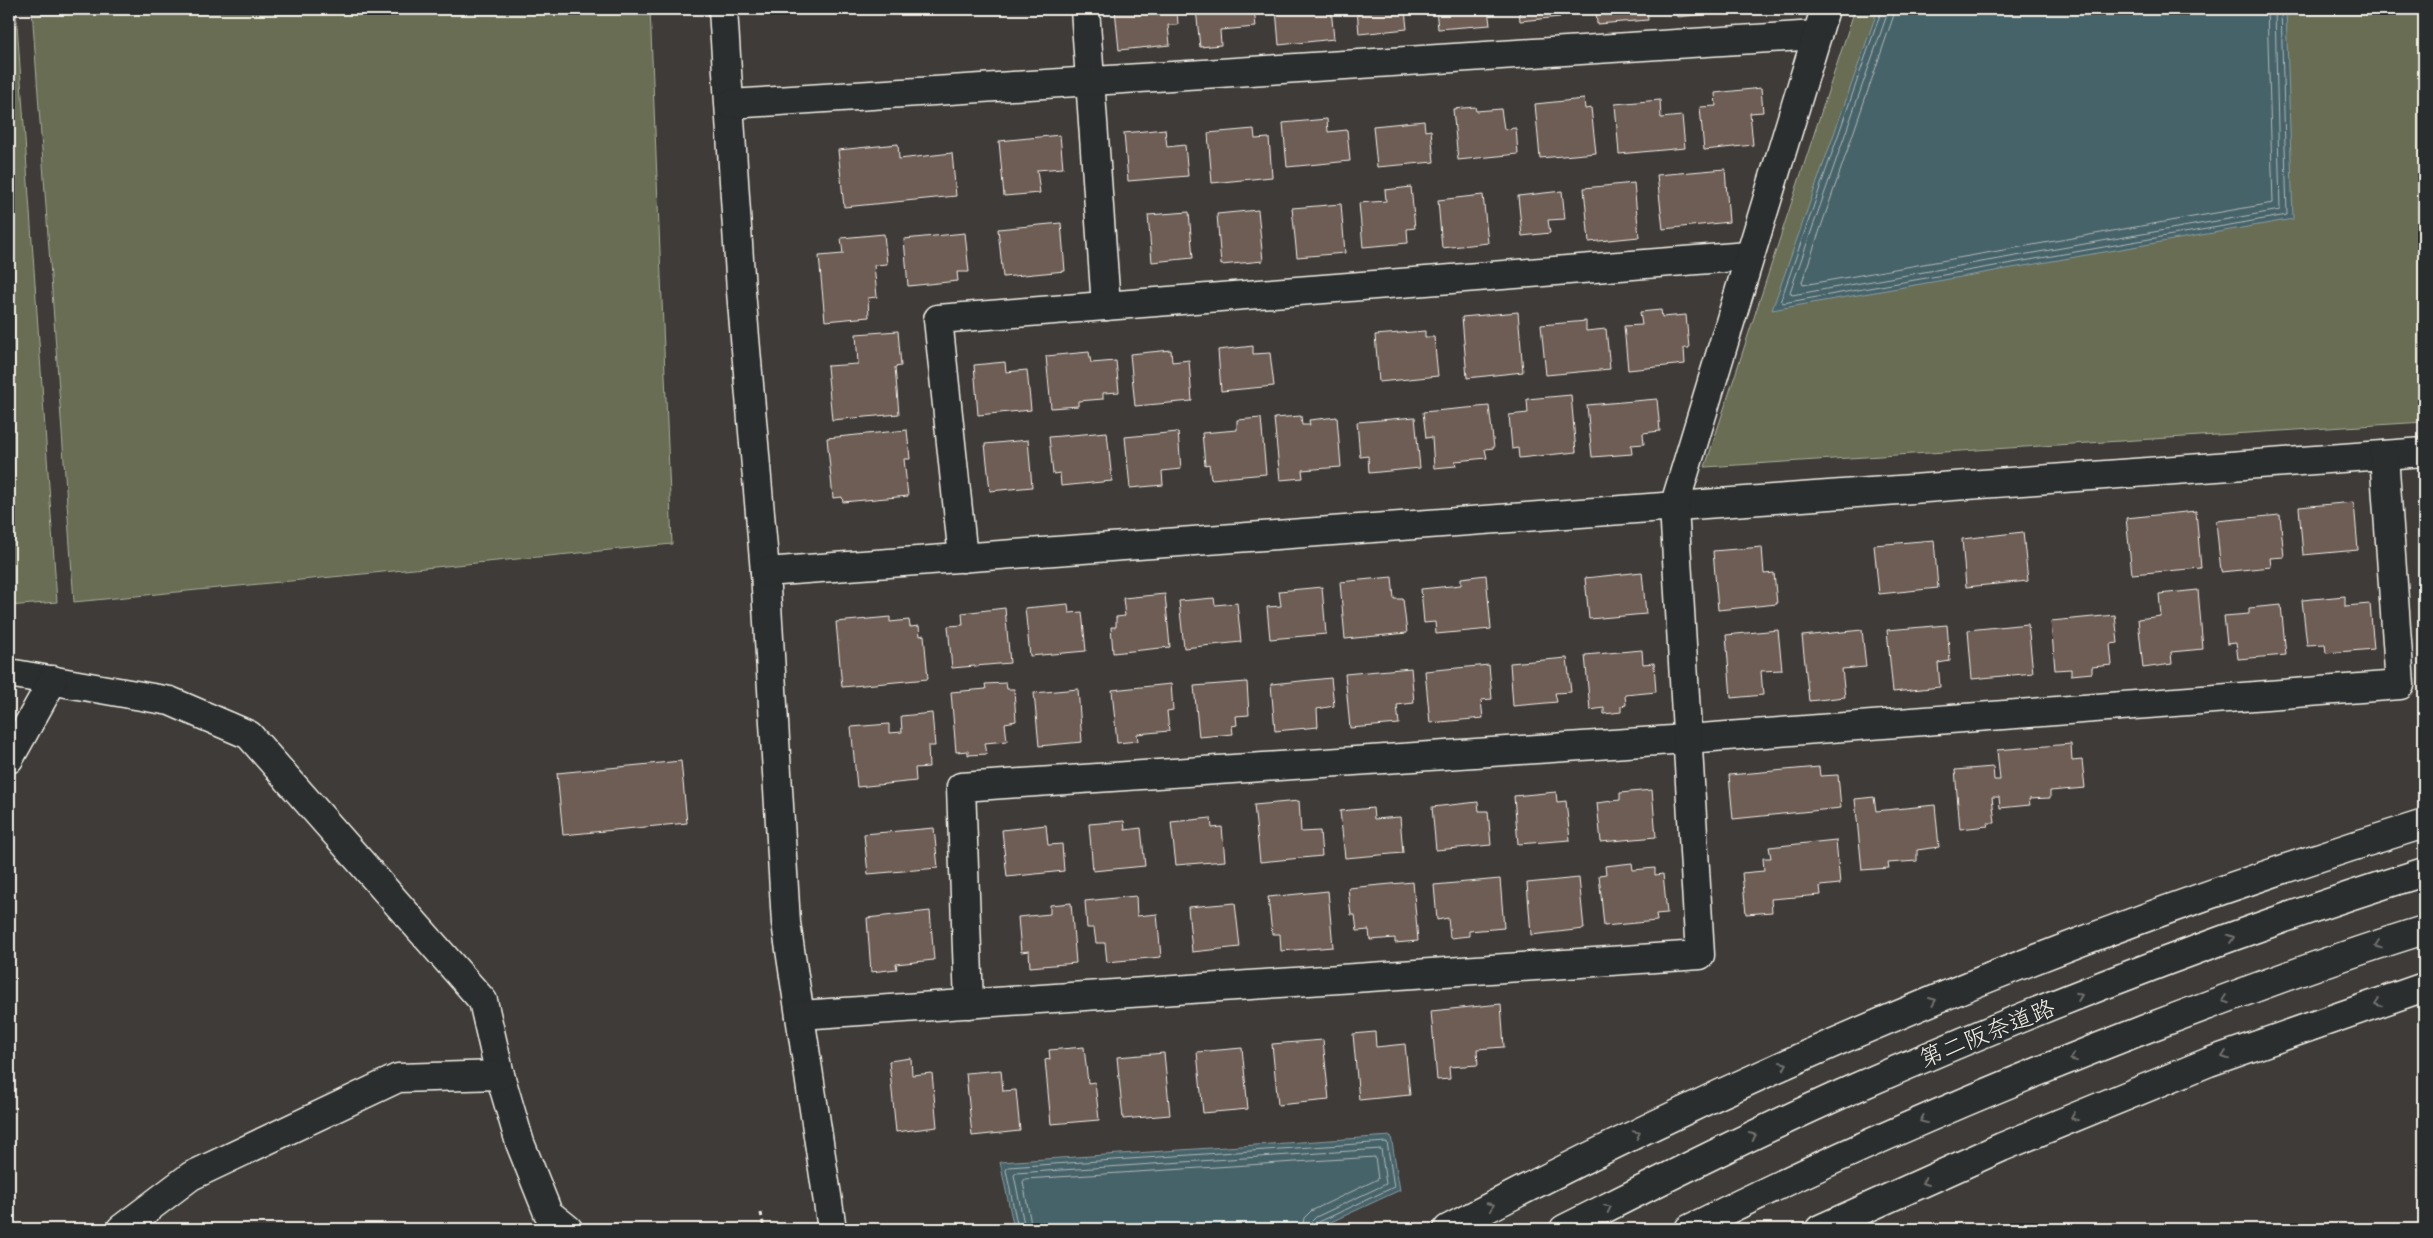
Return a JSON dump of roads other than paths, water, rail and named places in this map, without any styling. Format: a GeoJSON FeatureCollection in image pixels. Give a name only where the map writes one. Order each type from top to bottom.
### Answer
{"type":"FeatureCollection","features":[{"type":"Feature","properties":{"kind":"main road"},"geometry":{"type":"LineString","coordinates":[[723,9],[741,291],[764,572],[786,923],[832,1229]]}},
{"type":"Feature","properties":{"kind":"main road"},"geometry":{"type":"LineString","coordinates":[[1085,9],[1106,306]]}},
{"type":"Feature","properties":{"kind":"main road"},"geometry":{"type":"LineString","coordinates":[[800,1015],[1700,955],[1674,506],[1748,256],[1825,9]]}},
{"type":"Feature","properties":{"kind":"main road"},"geometry":{"type":"LineString","coordinates":[[730,104],[1817,35]]}},
{"type":"Feature","properties":{"kind":"main road"},"geometry":{"type":"LineString","coordinates":[[963,558],[938,319],[1748,256]]}},
{"type":"Feature","properties":{"kind":"main road"},"geometry":{"type":"LineString","coordinates":[[764,572],[2424,452]]}},
{"type":"Feature","properties":{"kind":"main road"},"geometry":{"type":"LineString","coordinates":[[969,1004],[961,787],[1687,739],[2400,685],[2384,455]]}},
{"type":"Feature","properties":{"kind":"main road"},"geometry":{"type":"LineString","coordinates":[[9,673],[170,701],[249,735],[483,1001],[500,1075],[520,1143],[548,1213],[568,1229]]}},
{"type":"Feature","properties":{"kind":"main road"},"geometry":{"type":"LineString","coordinates":[[9,759],[53,680]]}},
{"type":"Feature","properties":{"kind":"main road"},"geometry":{"type":"LineString","coordinates":[[1448,1229],[1730,1088],[1938,999],[2154,914],[2262,876],[2424,824]]}},
{"type":"Feature","properties":{"kind":"main road","name":"第二阪奈道路"},"geometry":{"type":"LineString","coordinates":[[1564,1229],[1757,1134],[1853,1089],[1956,1045],[2268,924],[2424,872]]}},
{"type":"Feature","properties":{"kind":"main road"},"geometry":{"type":"LineString","coordinates":[[1689,1229],[1772,1187],[1868,1144],[2063,1062],[2210,1005],[2424,930]]}},
{"type":"Feature","properties":{"kind":"main road"},"geometry":{"type":"LineString","coordinates":[[1820,1229],[2002,1147],[2209,1062],[2424,987]]}},
{"type":"Feature","properties":{"kind":"main road"},"geometry":{"type":"LineString","coordinates":[[121,1229],[191,1176],[398,1078],[500,1075]]}},
{"type":"Feature","properties":{"kind":"water"},"geometry":{"type":"Polygon","coordinates":[[[1878,9],[2286,9],[2293,219],[1772,310],[1878,9]]]}},
{"type":"Feature","properties":{"kind":"water"},"geometry":{"type":"Polygon","coordinates":[[[1391,1136],[1400,1190],[1316,1229],[1014,1229],[1000,1162],[1391,1136]]]}}]}
